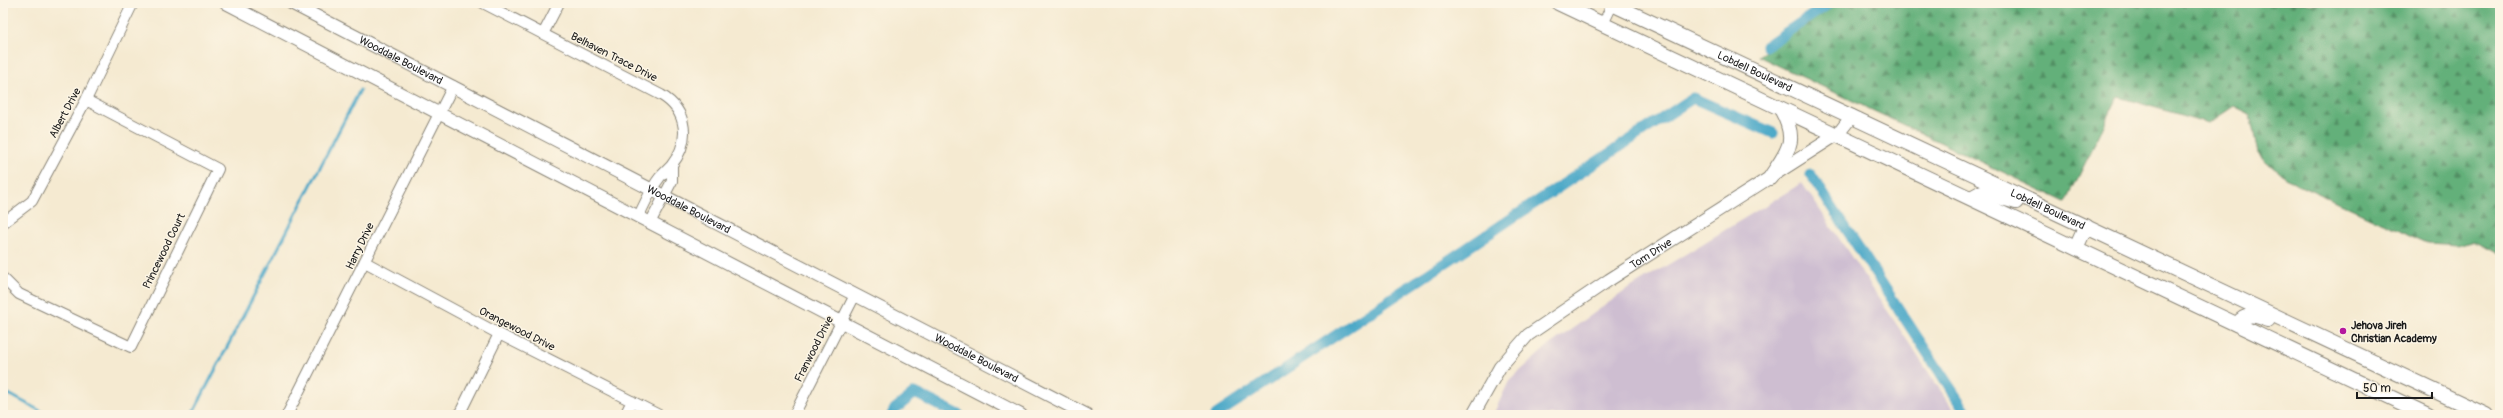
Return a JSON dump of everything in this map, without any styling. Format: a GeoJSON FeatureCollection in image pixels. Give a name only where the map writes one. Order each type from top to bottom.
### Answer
{"type":"FeatureCollection","features":[{"type":"Feature","properties":{"kind":"main road"},"geometry":{"type":"LineString","coordinates":[[1558,3],[1781,109],[1838,134],[2428,415]]}},
{"type":"Feature","properties":{"kind":"main road","name":"Lobdell Boulevard"},"geometry":{"type":"LineString","coordinates":[[1612,3],[2486,415]]}},
{"type":"Feature","properties":{"kind":"main road"},"geometry":{"type":"LineString","coordinates":[[1770,178],[1791,140],[1790,127],[1781,109]]}},
{"type":"Feature","properties":{"kind":"main road"},"geometry":{"type":"LineString","coordinates":[[1971,198],[1982,192],[2005,198],[2026,206],[2040,204]]}},
{"type":"Feature","properties":{"kind":"main road"},"geometry":{"type":"LineString","coordinates":[[2076,248],[2086,226]]}},
{"type":"Feature","properties":{"kind":"main road"},"geometry":{"type":"LineString","coordinates":[[2237,324],[2245,316],[2252,314],[2289,329],[2303,328]]}},
{"type":"Feature","properties":{"kind":"street","name":"Albert Drive"},"geometry":{"type":"LineString","coordinates":[[3,223],[32,201],[86,100],[133,3]]}},
{"type":"Feature","properties":{"kind":"street"},"geometry":{"type":"LineString","coordinates":[[226,3],[1021,415]]}},
{"type":"Feature","properties":{"kind":"street","name":"Wooddale Boulevard"},"geometry":{"type":"LineString","coordinates":[[291,3],[1087,415]]}},
{"type":"Feature","properties":{"kind":"street","name":"Belhaven Trace Drive"},"geometry":{"type":"LineString","coordinates":[[483,3],[661,95],[674,104],[681,115],[685,129],[681,148],[672,165]]}},
{"type":"Feature","properties":{"kind":"street"},"geometry":{"type":"LineString","coordinates":[[543,34],[559,3]]}},
{"type":"Feature","properties":{"kind":"street"},"geometry":{"type":"LineString","coordinates":[[1603,24],[1612,3]]}},
{"type":"Feature","properties":{"kind":"street","name":"Harry Drive"},"geometry":{"type":"LineString","coordinates":[[287,415],[365,262],[438,113],[453,86]]}},
{"type":"Feature","properties":{"kind":"street","name":"Princewood Court"},"geometry":{"type":"LineString","coordinates":[[3,278],[19,294],[131,347],[218,169],[86,100]]}},
{"type":"Feature","properties":{"kind":"street","name":"Tom Drive"},"geometry":{"type":"LineString","coordinates":[[1473,415],[1500,366],[1528,335],[1609,280],[1838,134],[1852,116]]}},
{"type":"Feature","properties":{"kind":"street"},"geometry":{"type":"LineString","coordinates":[[638,217],[660,177],[672,165]]}},
{"type":"Feature","properties":{"kind":"street"},"geometry":{"type":"LineString","coordinates":[[650,223],[672,181],[672,165]]}},
{"type":"Feature","properties":{"kind":"street","name":"Orangewood Drive"},"geometry":{"type":"LineString","coordinates":[[365,262],[499,334],[659,415]]}},
{"type":"Feature","properties":{"kind":"street","name":"Franwood Drive"},"geometry":{"type":"LineString","coordinates":[[794,415],[855,295]]}},
{"type":"Feature","properties":{"kind":"street"},"geometry":{"type":"LineString","coordinates":[[459,415],[499,334]]}},
{"type":"Feature","properties":{"kind":"street"},"geometry":{"type":"LineString","coordinates":[[625,415],[632,401]]}},
{"type":"Feature","properties":{"kind":"shaded area"},"geometry":{"type":"Polygon","coordinates":[[[1802,183],[1957,415],[1493,415],[1509,381],[1548,346],[1625,291],[1802,183]]]}},
{"type":"Feature","properties":{"kind":"green space"},"geometry":{"type":"Polygon","coordinates":[[[1839,3],[2500,3],[2500,255],[2473,241],[2457,245],[2427,243],[2285,178],[2258,154],[2250,114],[2234,106],[2209,123],[2118,97],[2066,202],[1758,56],[1839,3]]]}},
{"type":"Feature","properties":{"kind":"waterway"},"geometry":{"type":"LineString","coordinates":[[1766,46],[1830,3]]}},
{"type":"Feature","properties":{"kind":"waterway"},"geometry":{"type":"LineString","coordinates":[[192,415],[360,90]]}},
{"type":"Feature","properties":{"kind":"waterway"},"geometry":{"type":"LineString","coordinates":[[1216,415],[1693,98],[1773,133]]}},
{"type":"Feature","properties":{"kind":"waterway"},"geometry":{"type":"LineString","coordinates":[[1811,175],[1968,415]]}},
{"type":"Feature","properties":{"kind":"waterway"},"geometry":{"type":"LineString","coordinates":[[3,391],[48,415]]}},
{"type":"Feature","properties":{"kind":"waterway"},"geometry":{"type":"LineString","coordinates":[[892,415],[895,409],[915,393],[959,415]]}},
{"type":"Feature","properties":{"kind":"place","name":"Jehova Jireh Christian Academy"},"geometry":{"type":"Point","coordinates":[2343,331]}}]}
